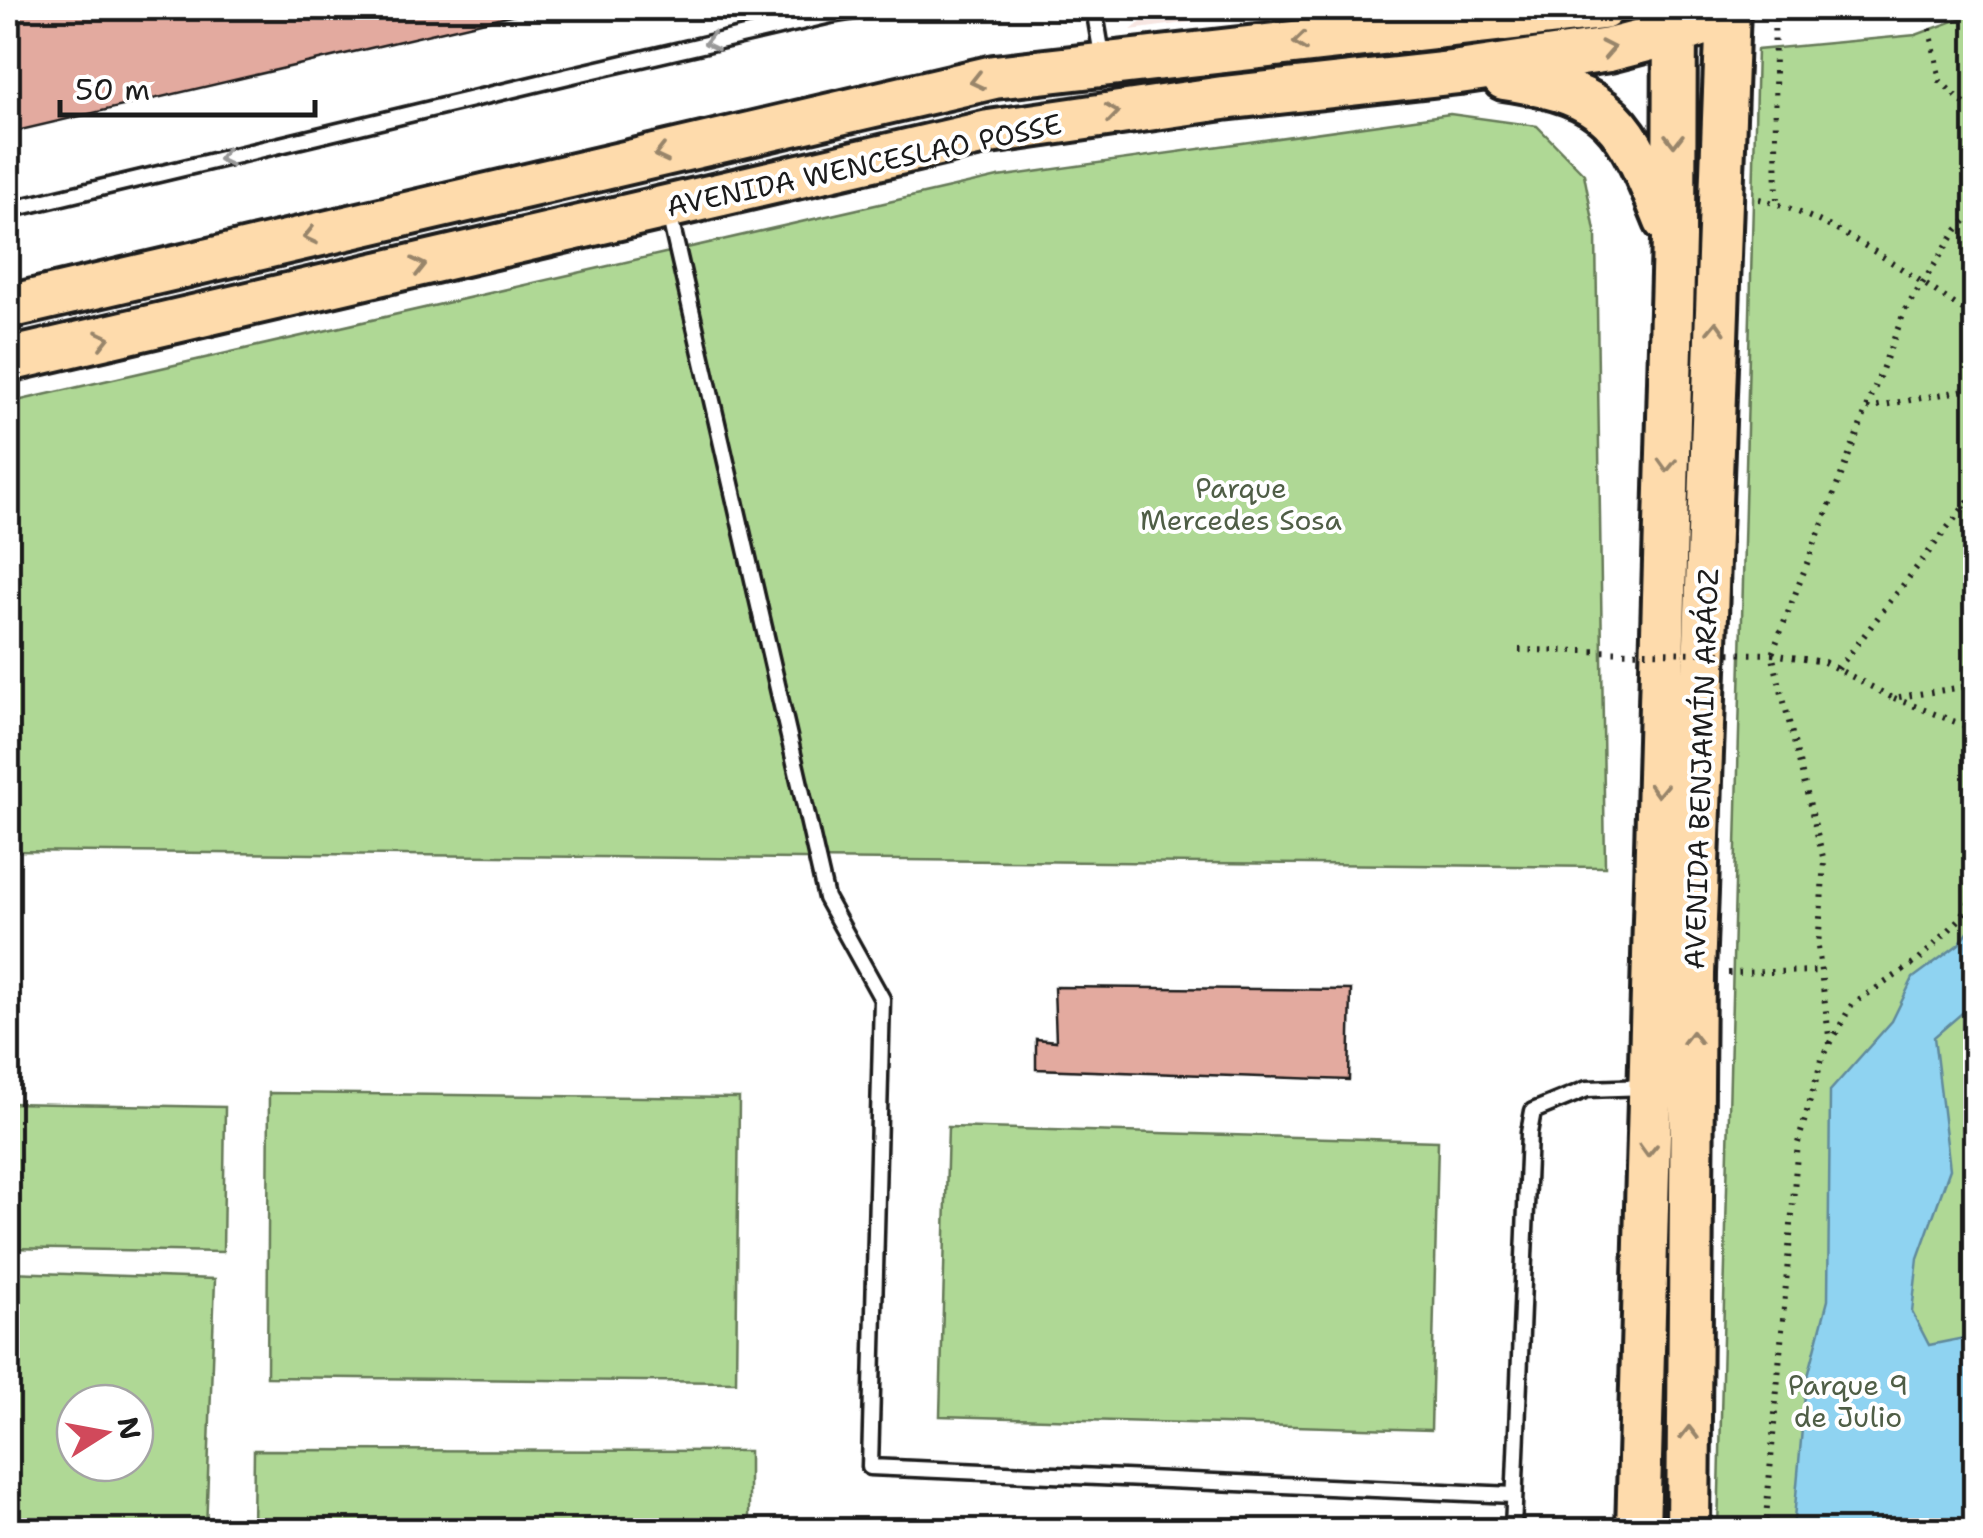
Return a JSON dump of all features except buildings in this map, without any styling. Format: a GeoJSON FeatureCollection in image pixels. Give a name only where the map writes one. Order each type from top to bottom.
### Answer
{"type":"FeatureCollection","features":[{"type":"Feature","properties":{"kind":"main road"},"geometry":{"type":"LineString","coordinates":[[8,307],[960,85],[1104,62],[1584,9]]}},
{"type":"Feature","properties":{"kind":"main road","name":"AVENIDA WENCESLAO POSSE"},"geometry":{"type":"LineString","coordinates":[[8,360],[990,132],[1223,98],[1459,72],[1609,50],[1675,20],[1725,10]]}},
{"type":"Feature","properties":{"kind":"main road","name":"AVENIDA BENJAMÍN ARÁOZ"},"geometry":{"type":"LineString","coordinates":[[1688,1530],[1693,974],[1725,10]]}},
{"type":"Feature","properties":{"kind":"main road","name":"AVENIDA BENJAMÍN ARÁOZ"},"geometry":{"type":"LineString","coordinates":[[1638,1530],[1674,238],[1675,20]]}},
{"type":"Feature","properties":{"kind":"main road"},"geometry":{"type":"LineString","coordinates":[[1459,72],[1554,86],[1586,98],[1603,110],[1619,126],[1641,162],[1674,238]]}},
{"type":"Feature","properties":{"kind":"lane"},"geometry":{"type":"LineString","coordinates":[[8,210],[831,14],[875,8]]}},
{"type":"Feature","properties":{"kind":"lane"},"geometry":{"type":"LineString","coordinates":[[1094,8],[1104,62]]}},
{"type":"Feature","properties":{"kind":"lane"},"geometry":{"type":"LineString","coordinates":[[668,208],[826,898],[882,999],[870,1467],[1514,1495]]}},
{"type":"Feature","properties":{"kind":"lane"},"geometry":{"type":"LineString","coordinates":[[1512,1530],[1528,1133],[1533,1111],[1587,1089],[1650,1086]]}},
{"type":"Feature","properties":{"kind":"path"},"geometry":{"type":"LineString","coordinates":[[1774,8],[1777,204]]}},
{"type":"Feature","properties":{"kind":"path"},"geometry":{"type":"LineString","coordinates":[[1926,8],[1940,80],[1976,116]]}},
{"type":"Feature","properties":{"kind":"path"},"geometry":{"type":"LineString","coordinates":[[1722,190],[1777,204],[1864,245],[1976,318]]}},
{"type":"Feature","properties":{"kind":"path"},"geometry":{"type":"LineString","coordinates":[[1830,1044],[1818,947],[1824,861],[1772,654],[1905,310],[1957,230],[1976,210]]}},
{"type":"Feature","properties":{"kind":"path"},"geometry":{"type":"LineString","coordinates":[[1867,408],[1976,388]]}},
{"type":"Feature","properties":{"kind":"path"},"geometry":{"type":"LineString","coordinates":[[1838,669],[1976,491]]}},
{"type":"Feature","properties":{"kind":"path"},"geometry":{"type":"LineString","coordinates":[[1963,508],[1976,520]]}},
{"type":"Feature","properties":{"kind":"path"},"geometry":{"type":"LineString","coordinates":[[1519,650],[1772,654],[1824,662],[1893,698],[1976,730]]}},
{"type":"Feature","properties":{"kind":"path"},"geometry":{"type":"LineString","coordinates":[[1893,698],[1976,685]]}},
{"type":"Feature","properties":{"kind":"path"},"geometry":{"type":"LineString","coordinates":[[1765,1530],[1798,1143],[1822,1059],[1852,1004],[1918,961],[1961,918],[1976,891]]}},
{"type":"Feature","properties":{"kind":"path"},"geometry":{"type":"LineString","coordinates":[[1693,974],[1822,971]]}},
{"type":"Feature","properties":{"kind":"shaded area"},"geometry":{"type":"Polygon","coordinates":[[[1159,8],[1298,8],[1131,30],[1159,8]]]}},
{"type":"Feature","properties":{"kind":"green space","name":"Parque 9 de Julio"},"geometry":{"type":"Polygon","coordinates":[[[1975,13],[1975,1530],[1718,1530],[1757,50],[1916,35],[1975,13]]]}},
{"type":"Feature","properties":{"kind":"green space","name":"Parque Mercedes Sosa"},"geometry":{"type":"Polygon","coordinates":[[[1450,114],[1537,126],[1584,174],[1596,236],[1605,867],[8,851],[8,403],[998,177],[1450,114]]]}},
{"type":"Feature","properties":{"kind":"green space"},"geometry":{"type":"Polygon","coordinates":[[[269,1093],[739,1098],[736,1382],[267,1377],[269,1093]]]}},
{"type":"Feature","properties":{"kind":"green space"},"geometry":{"type":"Polygon","coordinates":[[[8,1103],[225,1107],[223,1252],[8,1248],[8,1103]]]}},
{"type":"Feature","properties":{"kind":"green space"},"geometry":{"type":"Polygon","coordinates":[[[948,1127],[1438,1141],[1431,1430],[940,1416],[948,1127]]]}},
{"type":"Feature","properties":{"kind":"green space"},"geometry":{"type":"Polygon","coordinates":[[[8,1272],[215,1279],[206,1530],[8,1530],[8,1272]]]}},
{"type":"Feature","properties":{"kind":"green space"},"geometry":{"type":"Polygon","coordinates":[[[254,1450],[749,1451],[749,1530],[253,1530],[254,1450]]]}},
{"type":"Feature","properties":{"kind":"water"},"geometry":{"type":"Polygon","coordinates":[[[1975,922],[1975,1002],[1934,1037],[1950,1169],[1918,1258],[1912,1312],[1929,1345],[1969,1337],[1975,1332],[1975,1425],[1967,1449],[1975,1493],[1975,1530],[1793,1530],[1806,1384],[1828,1300],[1830,1091],[1892,1021],[1913,978],[1959,944],[1975,922]]]}}]}
